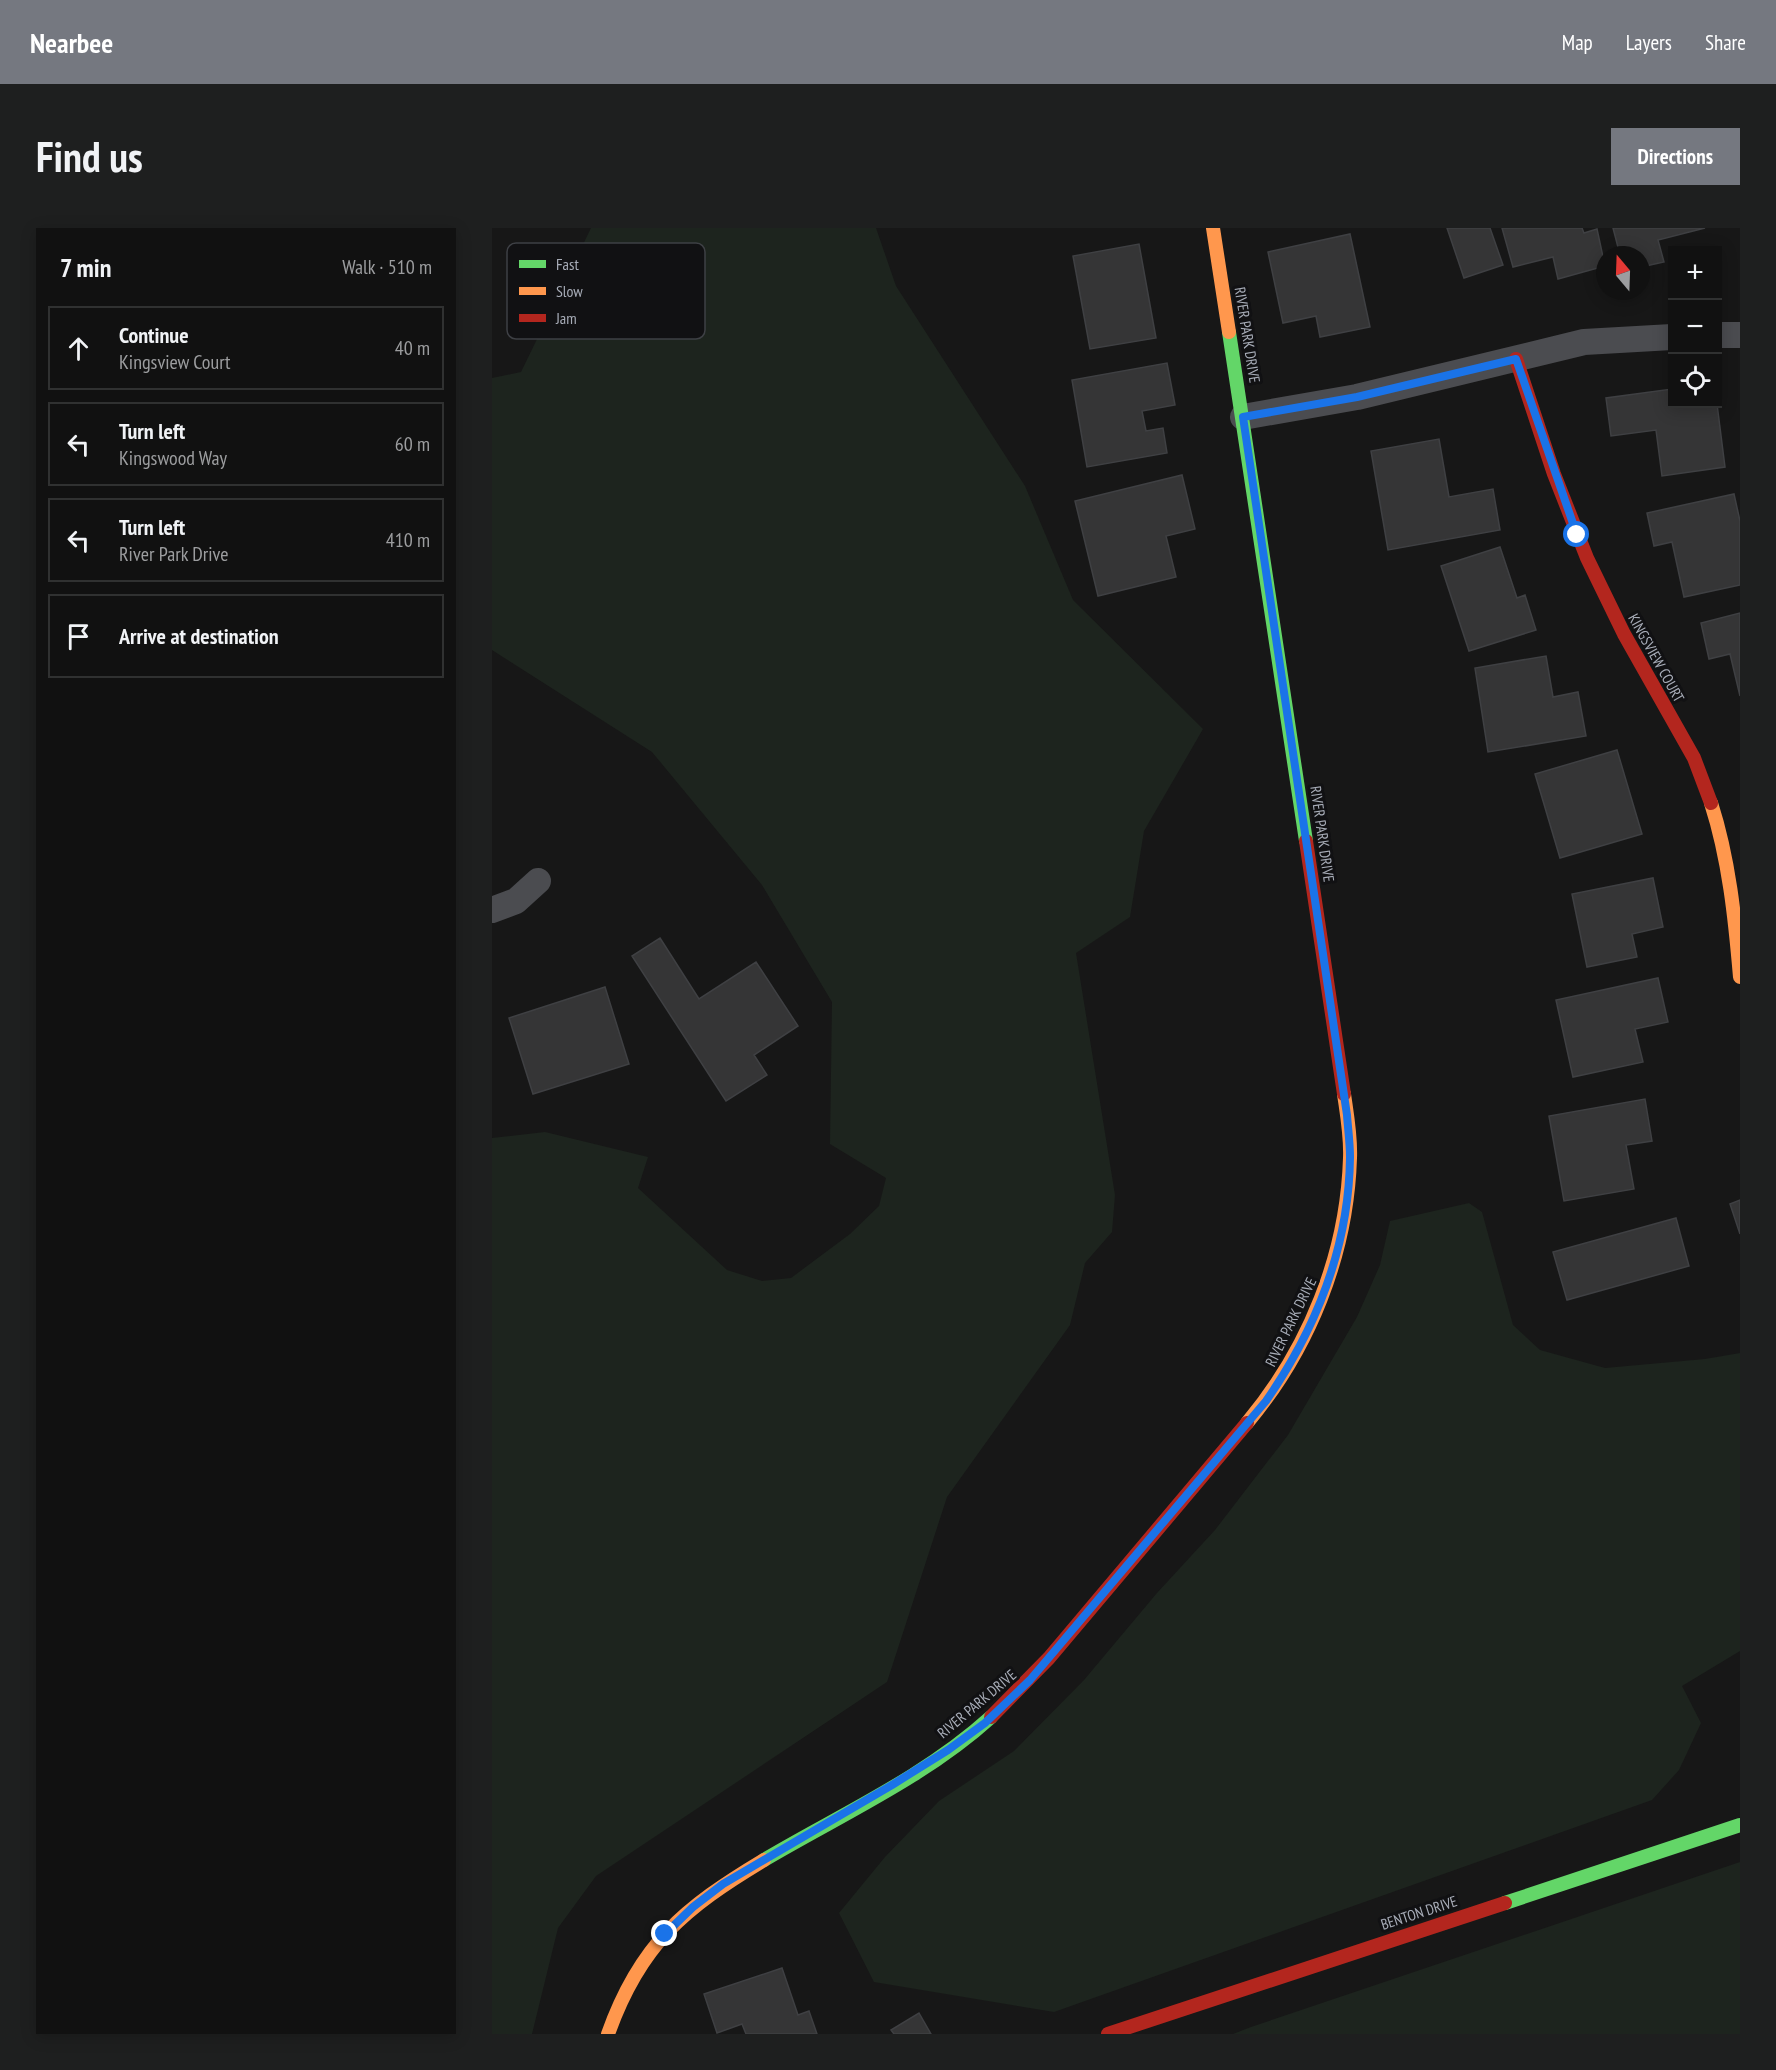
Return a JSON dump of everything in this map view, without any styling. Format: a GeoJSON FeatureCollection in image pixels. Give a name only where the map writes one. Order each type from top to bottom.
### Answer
{"type":"FeatureCollection","features":[{"type":"Feature","properties":{"kind":"street","name":"RIVER PARK DRIVE"},"geometry":{"type":"LineString","coordinates":[[608,2034],[622,1997],[644,1959],[665,1934],[693,1907],[723,1884],[882,1792],[948,1750],[985,1723],[1030,1680],[1266,1401],[1297,1355],[1330,1277],[1342,1232],[1350,1156],[1347,1115],[1213,228]]}},
{"type":"Feature","properties":{"kind":"street"},"geometry":{"type":"LineString","coordinates":[[1722,335],[1740,335]]}},
{"type":"Feature","properties":{"kind":"street"},"geometry":{"type":"LineString","coordinates":[[1243,417],[1357,397],[1584,342],[1668,336]]}},
{"type":"Feature","properties":{"kind":"street","name":"KINGSVIEW COURT"},"geometry":{"type":"LineString","coordinates":[[1516,359],[1581,545],[1625,636],[1696,764],[1713,807],[1724,850],[1731,892],[1740,977]]}},
{"type":"Feature","properties":{"kind":"street"},"geometry":{"type":"LineString","coordinates":[[492,910],[516,901],[538,881]]}},
{"type":"Feature","properties":{"kind":"street","name":"BENTON DRIVE"},"geometry":{"type":"LineString","coordinates":[[1108,2034],[1740,1826]]}},
{"type":"Feature","properties":{"kind":"shaded area"},"geometry":{"type":"Polygon","coordinates":[[[591,228],[876,228],[896,286],[1025,486],[1073,600],[1203,729],[1144,831],[1130,917],[1076,953],[1115,1195],[1112,1232],[1085,1263],[1070,1325],[947,1497],[887,1682],[596,1876],[558,1928],[532,2034],[492,2034],[492,1138],[545,1132],[648,1157],[638,1188],[727,1270],[762,1281],[791,1278],[850,1234],[879,1206],[886,1178],[830,1144],[832,1002],[762,885],[652,752],[492,650],[492,378],[521,372],[537,339],[705,339],[705,243],[584,243],[591,228]]]}},
{"type":"Feature","properties":{"kind":"shaded area"},"geometry":{"type":"Polygon","coordinates":[[[1469,1203],[1482,1212],[1513,1325],[1540,1350],[1605,1368],[1705,1359],[1740,1353],[1740,1651],[1682,1686],[1701,1723],[1679,1770],[1652,1800],[1054,2012],[874,1982],[839,1913],[885,1857],[939,1801],[1014,1751],[1084,1680],[1157,1593],[1215,1530],[1288,1435],[1357,1317],[1380,1265],[1390,1221],[1469,1203]]]}},
{"type":"Feature","properties":{"kind":"shaded area"},"geometry":{"type":"Polygon","coordinates":[[[1740,1862],[1740,2034],[1233,2034],[1251,2027],[1740,1862]]]}},
{"type":"Feature","properties":{"kind":"building"},"geometry":{"type":"Polygon","coordinates":[[[1447,228],[1490,228],[1503,265],[1464,278],[1447,228]]]}},
{"type":"Feature","properties":{"kind":"building"},"geometry":{"type":"Polygon","coordinates":[[[1502,228],[1582,228],[1584,233],[1597,229],[1601,246],[1596,246],[1596,268],[1558,279],[1553,257],[1513,267],[1502,228]]]}},
{"type":"Feature","properties":{"kind":"building"},"geometry":{"type":"Polygon","coordinates":[[[1613,228],[1705,228],[1658,240],[1664,262],[1650,265],[1650,246],[1618,246],[1613,228]]]}},
{"type":"Feature","properties":{"kind":"building"},"geometry":{"type":"Polygon","coordinates":[[[1350,234],[1370,327],[1320,337],[1316,316],[1283,323],[1268,252],[1350,234]]]}},
{"type":"Feature","properties":{"kind":"building"},"geometry":{"type":"Polygon","coordinates":[[[1139,244],[1156,338],[1090,349],[1073,256],[1139,244]]]}},
{"type":"Feature","properties":{"kind":"building"},"geometry":{"type":"Polygon","coordinates":[[[1167,363],[1175,405],[1142,411],[1146,431],[1163,428],[1167,453],[1087,467],[1072,380],[1167,363]]]}},
{"type":"Feature","properties":{"kind":"building"},"geometry":{"type":"Polygon","coordinates":[[[1668,390],[1668,408],[1718,408],[1725,467],[1662,476],[1656,430],[1611,436],[1606,398],[1668,390]]]}},
{"type":"Feature","properties":{"kind":"building"},"geometry":{"type":"Polygon","coordinates":[[[1439,439],[1449,497],[1493,489],[1500,530],[1388,550],[1371,451],[1439,439]]]}},
{"type":"Feature","properties":{"kind":"building"},"geometry":{"type":"Polygon","coordinates":[[[1182,475],[1195,529],[1166,536],[1176,577],[1098,596],[1075,501],[1182,475]]]}},
{"type":"Feature","properties":{"kind":"building"},"geometry":{"type":"Polygon","coordinates":[[[1734,494],[1740,521],[1740,585],[1684,597],[1672,542],[1654,546],[1647,513],[1734,494]]]}},
{"type":"Feature","properties":{"kind":"building"},"geometry":{"type":"Polygon","coordinates":[[[1500,547],[1517,598],[1525,595],[1536,630],[1469,651],[1441,566],[1500,547]]]}},
{"type":"Feature","properties":{"kind":"building"},"geometry":{"type":"Polygon","coordinates":[[[1740,613],[1740,696],[1730,654],[1709,659],[1701,623],[1740,613]]]}},
{"type":"Feature","properties":{"kind":"building"},"geometry":{"type":"Polygon","coordinates":[[[1546,656],[1553,697],[1578,692],[1586,736],[1488,752],[1475,668],[1546,656]]]}},
{"type":"Feature","properties":{"kind":"building"},"geometry":{"type":"Polygon","coordinates":[[[1617,750],[1642,834],[1560,858],[1535,774],[1617,750]]]}},
{"type":"Feature","properties":{"kind":"building"},"geometry":{"type":"Polygon","coordinates":[[[1653,878],[1663,927],[1632,934],[1637,957],[1587,967],[1572,894],[1653,878]]]}},
{"type":"Feature","properties":{"kind":"building"},"geometry":{"type":"Polygon","coordinates":[[[660,938],[699,999],[756,962],[798,1026],[754,1055],[767,1075],[726,1101],[632,956],[660,938]]]}},
{"type":"Feature","properties":{"kind":"building"},"geometry":{"type":"Polygon","coordinates":[[[1658,978],[1668,1022],[1635,1029],[1643,1062],[1573,1077],[1556,1000],[1658,978]]]}},
{"type":"Feature","properties":{"kind":"building"},"geometry":{"type":"Polygon","coordinates":[[[605,987],[629,1064],[533,1094],[509,1018],[605,987]]]}},
{"type":"Feature","properties":{"kind":"building"},"geometry":{"type":"Polygon","coordinates":[[[1645,1099],[1652,1141],[1626,1145],[1634,1189],[1564,1201],[1549,1116],[1645,1099]]]}},
{"type":"Feature","properties":{"kind":"building"},"geometry":{"type":"Polygon","coordinates":[[[1740,1200],[1740,1234],[1730,1204],[1740,1200]]]}},
{"type":"Feature","properties":{"kind":"building"},"geometry":{"type":"Polygon","coordinates":[[[1676,1218],[1689,1266],[1567,1300],[1553,1252],[1676,1218]]]}},
{"type":"Feature","properties":{"kind":"building"},"geometry":{"type":"Polygon","coordinates":[[[782,1968],[798,2015],[809,2011],[817,2034],[746,2034],[742,2024],[717,2033],[704,1994],[782,1968]]]}},
{"type":"Feature","properties":{"kind":"building"},"geometry":{"type":"Polygon","coordinates":[[[919,2013],[931,2034],[894,2034],[891,2030],[919,2013]]]}},
{"type":"Feature","properties":{"kind":"traffic: fast"},"geometry":{"type":"LineString","coordinates":[[1229,332],[1306,841]]}},
{"type":"Feature","properties":{"kind":"traffic: fast"},"geometry":{"type":"LineString","coordinates":[[764,1860],[910,1777],[965,1739],[991,1717]]}},
{"type":"Feature","properties":{"kind":"traffic: fast"},"geometry":{"type":"LineString","coordinates":[[1505,1903],[1740,1825]]}},
{"type":"Feature","properties":{"kind":"traffic: slow"},"geometry":{"type":"LineString","coordinates":[[1213,228],[1229,332]]}},
{"type":"Feature","properties":{"kind":"traffic: slow"},"geometry":{"type":"LineString","coordinates":[[1711,803],[1727,867],[1740,977]]}},
{"type":"Feature","properties":{"kind":"traffic: slow"},"geometry":{"type":"LineString","coordinates":[[1247,1423],[1289,1364],[1321,1299],[1332,1265],[1341,1230],[1350,1158],[1344,1094]]}},
{"type":"Feature","properties":{"kind":"traffic: slow"},"geometry":{"type":"LineString","coordinates":[[608,2034],[635,1976],[650,1952],[668,1931],[710,1895],[764,1860]]}},
{"type":"Feature","properties":{"kind":"traffic: jam"},"geometry":{"type":"LineString","coordinates":[[1516,359],[1554,474],[1587,558],[1624,634],[1694,758],[1711,803]]}},
{"type":"Feature","properties":{"kind":"traffic: jam"},"geometry":{"type":"LineString","coordinates":[[1306,841],[1344,1094]]}},
{"type":"Feature","properties":{"kind":"traffic: jam"},"geometry":{"type":"LineString","coordinates":[[991,1717],[1049,1658],[1247,1423]]}},
{"type":"Feature","properties":{"kind":"traffic: jam"},"geometry":{"type":"LineString","coordinates":[[1108,2034],[1505,1903]]}},
{"type":"Feature","properties":{"kind":"route"},"geometry":{"type":"LineString","coordinates":[[665,1934],[677,1920],[723,1884],[948,1750],[985,1723],[1009,1701],[1030,1680],[1266,1401],[1297,1355],[1316,1314],[1330,1277],[1342,1232],[1350,1156],[1347,1115],[1243,417],[1357,397],[1516,359],[1577,535]]}}]}
